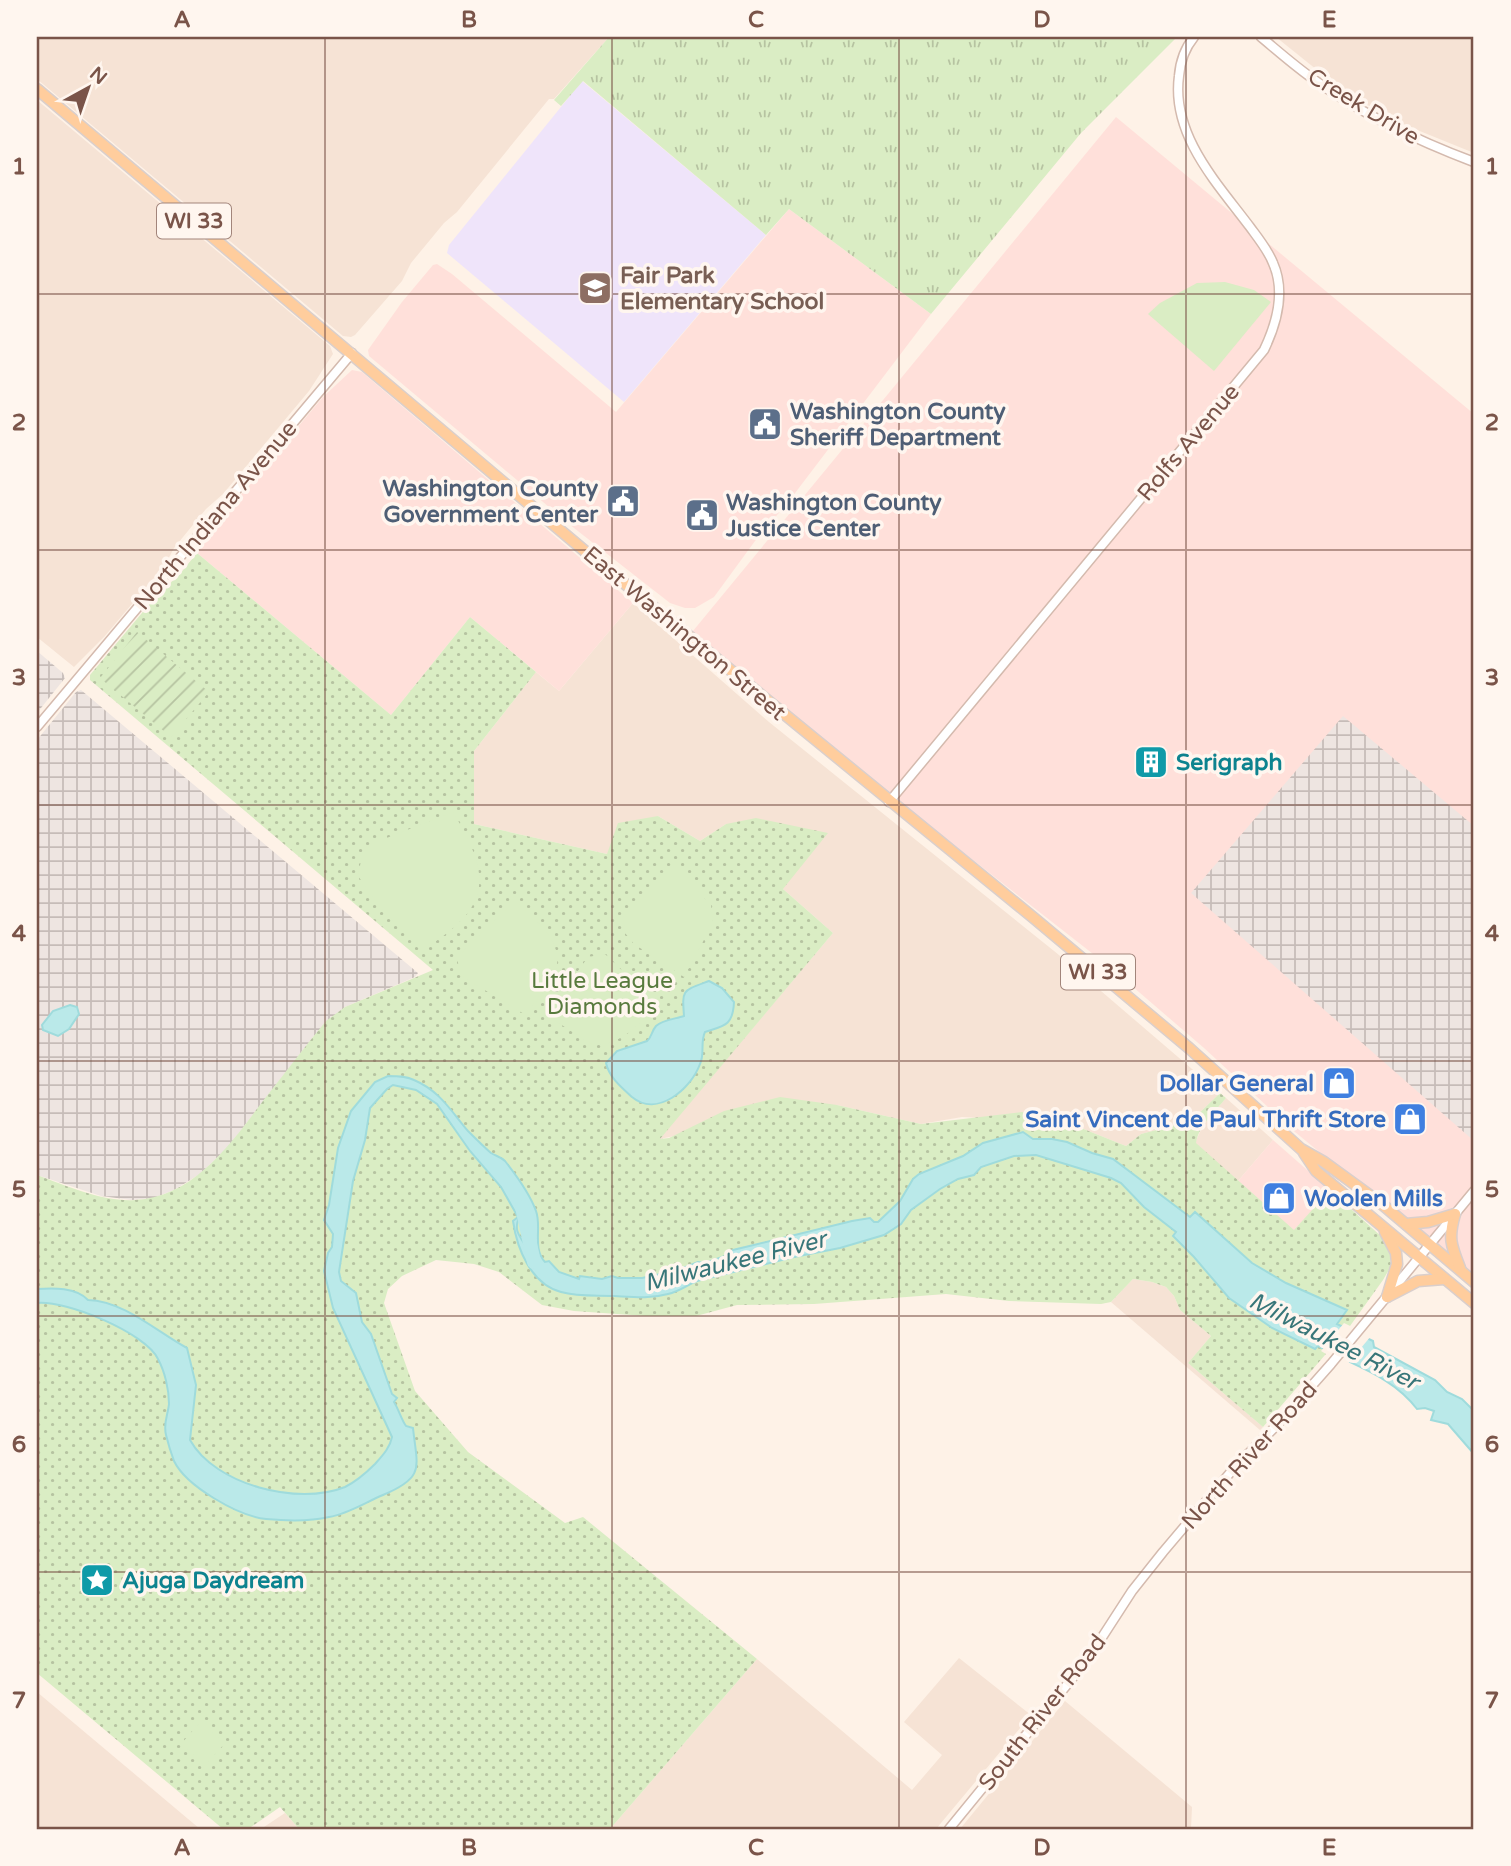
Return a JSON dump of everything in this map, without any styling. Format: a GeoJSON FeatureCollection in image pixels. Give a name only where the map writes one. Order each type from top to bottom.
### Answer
{"type":"FeatureCollection","features":[{"type":"Feature","properties":{"kind":"main road","name":"East Washington Street"},"geometry":{"type":"LineString","coordinates":[[37,89],[586,552],[1189,1048],[1301,1149],[1325,1163],[1406,1224],[1474,1282]]}},
{"type":"Feature","properties":{"kind":"main road","name":"East Washington Street"},"geometry":{"type":"LineString","coordinates":[[1301,1149],[1316,1171],[1474,1303]]}},
{"type":"Feature","properties":{"kind":"main road"},"geometry":{"type":"LineString","coordinates":[[1406,1224],[1428,1222],[1455,1214]]}},
{"type":"Feature","properties":{"kind":"main road"},"geometry":{"type":"LineString","coordinates":[[1455,1214],[1450,1242],[1461,1271]]}},
{"type":"Feature","properties":{"kind":"main road"},"geometry":{"type":"LineString","coordinates":[[1384,1228],[1397,1264],[1387,1297]]}},
{"type":"Feature","properties":{"kind":"main road"},"geometry":{"type":"LineString","coordinates":[[1387,1297],[1418,1281],[1444,1279]]}},
{"type":"Feature","properties":{"kind":"street","name":"Rolfs Avenue"},"geometry":{"type":"LineString","coordinates":[[889,802],[1264,350],[1275,327],[1279,285],[1273,263],[1262,243],[1196,151],[1181,120],[1177,91],[1180,67],[1194,37]]}},
{"type":"Feature","properties":{"kind":"street","name":"Creek Drive"},"geometry":{"type":"LineString","coordinates":[[1261,37],[1314,80],[1384,124],[1421,142],[1474,162]]}},
{"type":"Feature","properties":{"kind":"street","name":"North Indiana Avenue"},"geometry":{"type":"LineString","coordinates":[[37,727],[352,353]]}},
{"type":"Feature","properties":{"kind":"street","name":"North River Road"},"geometry":{"type":"LineString","coordinates":[[1132,1591],[1235,1467],[1277,1426],[1331,1363],[1474,1191]]}},
{"type":"Feature","properties":{"kind":"street","name":"South River Road"},"geometry":{"type":"LineString","coordinates":[[949,1829],[1088,1659],[1132,1591]]}},
{"type":"Feature","properties":{"kind":"shaded area"},"geometry":{"type":"Polygon","coordinates":[[[37,37],[609,37],[554,99],[549,99],[457,212],[444,223],[411,263],[402,281],[351,337],[343,336],[37,79],[37,37]]]}},
{"type":"Feature","properties":{"kind":"shaded area"},"geometry":{"type":"Polygon","coordinates":[[[1276,37],[1474,37],[1474,153],[1395,121],[1342,90],[1276,37]]]}},
{"type":"Feature","properties":{"kind":"shaded area"},"geometry":{"type":"Polygon","coordinates":[[[582,81],[766,235],[624,402],[447,253],[449,245],[582,81]]]}},
{"type":"Feature","properties":{"kind":"shaded area"},"geometry":{"type":"Polygon","coordinates":[[[37,100],[330,346],[333,354],[309,391],[223,494],[206,509],[174,548],[165,565],[104,637],[74,667],[37,637],[37,100]]]}},
{"type":"Feature","properties":{"kind":"shaded area"},"geometry":{"type":"Polygon","coordinates":[[[1116,117],[1474,414],[1474,1279],[1295,1132],[1204,1048],[1111,968],[688,637],[1116,117]]]}},
{"type":"Feature","properties":{"kind":"shaded area"},"geometry":{"type":"Polygon","coordinates":[[[789,209],[931,314],[714,597],[695,608],[670,603],[574,528],[369,356],[368,350],[402,302],[433,265],[437,264],[616,412],[789,209]]]}},
{"type":"Feature","properties":{"kind":"shaded area"},"geometry":{"type":"Polygon","coordinates":[[[352,370],[362,372],[633,603],[559,691],[470,617],[391,715],[197,553],[213,528],[323,397],[352,370]]]}},
{"type":"Feature","properties":{"kind":"shaded area"},"geometry":{"type":"Polygon","coordinates":[[[633,603],[769,722],[1059,955],[1220,1093],[1191,1121],[1141,1134],[1126,1146],[1066,1122],[962,1117],[921,1124],[837,1105],[659,1139],[833,933],[783,889],[726,824],[700,841],[658,816],[607,854],[474,824],[474,751],[536,672],[559,691],[633,603]]]}},
{"type":"Feature","properties":{"kind":"shaded area"},"geometry":{"type":"Polygon","coordinates":[[[37,651],[63,673],[65,678],[37,713],[37,651]]]}},
{"type":"Feature","properties":{"kind":"shaded area"},"geometry":{"type":"Polygon","coordinates":[[[81,690],[418,973],[415,977],[345,1007],[313,1037],[228,1147],[200,1174],[174,1190],[154,1198],[132,1200],[101,1196],[37,1175],[37,740],[76,692],[81,690]]]}},
{"type":"Feature","properties":{"kind":"shaded area"},"geometry":{"type":"Polygon","coordinates":[[[1343,716],[1474,826],[1474,1141],[1191,893],[1343,716]]]}},
{"type":"Feature","properties":{"kind":"shaded area"},"geometry":{"type":"Polygon","coordinates":[[[1226,1098],[1273,1140],[1238,1181],[1195,1143],[1203,1125],[1226,1098]]]}},
{"type":"Feature","properties":{"kind":"shaded area"},"geometry":{"type":"Polygon","coordinates":[[[1273,1140],[1330,1190],[1294,1231],[1238,1181],[1273,1140]]]}},
{"type":"Feature","properties":{"kind":"shaded area"},"geometry":{"type":"Polygon","coordinates":[[[1133,1279],[1166,1287],[1174,1296],[1180,1310],[1211,1336],[1188,1363],[1263,1427],[1260,1430],[1111,1302],[1133,1279]]]}},
{"type":"Feature","properties":{"kind":"shaded area"},"geometry":{"type":"Polygon","coordinates":[[[959,1658],[1031,1715],[936,1829],[610,1829],[757,1659],[912,1790],[942,1755],[904,1722],[959,1658]]]}},
{"type":"Feature","properties":{"kind":"shaded area"},"geometry":{"type":"Polygon","coordinates":[[[37,1692],[200,1829],[37,1829],[37,1692]]]}},
{"type":"Feature","properties":{"kind":"shaded area"},"geometry":{"type":"Polygon","coordinates":[[[1065,1701],[1192,1807],[1191,1829],[960,1829],[1065,1701]]]}},
{"type":"Feature","properties":{"kind":"shaded area"},"geometry":{"type":"Polygon","coordinates":[[[285,1813],[299,1829],[262,1829],[264,1827],[285,1813]]]}},
{"type":"Feature","properties":{"kind":"green space"},"geometry":{"type":"Polygon","coordinates":[[[609,37],[1177,37],[1081,133],[931,314],[789,209],[766,235],[583,81],[561,106],[554,100],[609,37]]]}},
{"type":"Feature","properties":{"kind":"green space"},"geometry":{"type":"Polygon","coordinates":[[[1225,282],[1254,290],[1271,302],[1214,371],[1148,314],[1160,303],[1197,283],[1225,282]]]}},
{"type":"Feature","properties":{"kind":"green space","name":"Little League Diamonds"},"geometry":{"type":"Polygon","coordinates":[[[197,553],[391,715],[470,617],[536,672],[474,751],[474,824],[607,854],[618,823],[658,816],[700,841],[726,824],[756,818],[828,833],[783,889],[833,933],[660,1139],[669,1138],[724,1111],[780,1097],[837,1105],[921,1124],[1022,1112],[1066,1122],[1126,1146],[1141,1134],[1191,1121],[1220,1093],[1226,1098],[1204,1125],[1196,1143],[1294,1230],[1330,1190],[1383,1238],[1390,1252],[1391,1266],[1383,1280],[1350,1326],[1263,1427],[1188,1363],[1211,1336],[1180,1310],[1174,1296],[1166,1287],[1152,1282],[1133,1279],[1111,1302],[1101,1304],[1009,1301],[946,1294],[814,1304],[737,1305],[696,1316],[646,1316],[574,1311],[542,1305],[499,1272],[474,1264],[436,1260],[402,1276],[388,1289],[384,1303],[415,1391],[468,1452],[565,1523],[583,1517],[757,1659],[610,1829],[299,1829],[280,1807],[248,1829],[223,1829],[37,1673],[37,1175],[85,1192],[123,1200],[157,1196],[177,1189],[211,1164],[226,1148],[326,1021],[345,1007],[433,970],[90,680],[90,675],[157,595],[179,575],[197,553]]]}},
{"type":"Feature","properties":{"kind":"green space"},"geometry":{"type":"Polygon","coordinates":[[[137,632],[209,692],[171,737],[100,678],[137,632]]]}},
{"type":"Feature","properties":{"kind":"green space"},"geometry":{"type":"Polygon","coordinates":[[[453,812],[475,856],[479,875],[478,891],[472,906],[461,921],[421,951],[379,906],[358,876],[363,850],[453,812]]]}},
{"type":"Feature","properties":{"kind":"green space"},"geometry":{"type":"Polygon","coordinates":[[[674,865],[711,905],[713,923],[684,977],[634,944],[625,933],[623,915],[674,865]]]}},
{"type":"Feature","properties":{"kind":"green space"},"geometry":{"type":"Polygon","coordinates":[[[515,901],[545,930],[557,955],[551,982],[524,1014],[460,975],[457,957],[515,901]]]}},
{"type":"Feature","properties":{"kind":"green space","name":"Little League Diamonds"},"geometry":{"type":"Polygon","coordinates":[[[605,954],[659,1006],[621,1038],[603,1045],[593,1045],[546,1015],[588,957],[605,954]]]}},
{"type":"Feature","properties":{"kind":"green space"},"geometry":{"type":"Polygon","coordinates":[[[200,1722],[225,1743],[206,1765],[181,1744],[200,1722]]]}},
{"type":"Feature","properties":{"kind":"water"},"geometry":{"type":"Polygon","coordinates":[[[709,981],[722,988],[734,1002],[733,1010],[726,1024],[705,1032],[696,1073],[681,1091],[662,1102],[642,1103],[632,1097],[613,1077],[606,1063],[617,1051],[647,1041],[659,1024],[684,1016],[683,1001],[686,992],[709,981]]]}},
{"type":"Feature","properties":{"kind":"water"},"geometry":{"type":"Polygon","coordinates":[[[70,1005],[77,1007],[79,1014],[69,1029],[58,1036],[43,1030],[42,1025],[53,1011],[70,1005]]]}},
{"type":"Feature","properties":{"kind":"water"},"geometry":{"type":"Polygon","coordinates":[[[388,1076],[405,1077],[438,1096],[479,1142],[505,1161],[522,1185],[538,1217],[538,1244],[545,1262],[549,1261],[559,1272],[579,1279],[580,1276],[602,1279],[612,1276],[642,1278],[678,1270],[698,1262],[705,1263],[728,1255],[733,1250],[852,1221],[870,1218],[878,1222],[900,1201],[919,1174],[963,1156],[983,1143],[1023,1132],[1033,1139],[1067,1142],[1113,1159],[1190,1217],[1195,1212],[1252,1263],[1286,1283],[1347,1310],[1337,1324],[1373,1341],[1374,1347],[1435,1380],[1474,1411],[1474,1454],[1448,1424],[1431,1420],[1434,1411],[1417,1409],[1407,1397],[1383,1379],[1318,1346],[1315,1349],[1272,1328],[1229,1298],[1173,1236],[1176,1232],[1144,1207],[1121,1183],[1111,1178],[1036,1155],[1014,1156],[981,1167],[974,1175],[958,1179],[940,1189],[911,1210],[901,1224],[884,1235],[840,1248],[697,1281],[661,1296],[574,1295],[550,1288],[527,1264],[513,1221],[518,1217],[501,1187],[470,1151],[437,1104],[416,1090],[393,1085],[370,1108],[365,1140],[353,1181],[339,1272],[341,1281],[356,1293],[362,1322],[371,1334],[392,1394],[397,1398],[394,1402],[406,1426],[413,1428],[416,1469],[397,1489],[350,1511],[298,1521],[254,1517],[201,1490],[180,1471],[174,1461],[165,1431],[169,1404],[165,1375],[151,1349],[104,1320],[66,1307],[37,1303],[37,1289],[71,1291],[88,1300],[127,1311],[187,1348],[196,1385],[190,1440],[202,1456],[218,1469],[238,1480],[282,1492],[326,1492],[349,1485],[375,1464],[388,1448],[392,1437],[333,1308],[324,1271],[332,1247],[333,1234],[324,1220],[338,1148],[351,1111],[375,1082],[388,1076]],[[518,1220],[517,1231],[525,1245],[530,1243],[527,1225],[518,1220]]]}},
{"type":"Feature","properties":{"kind":"pier"},"geometry":{"type":"Polygon","coordinates":[[[1344,1323],[1371,1336],[1346,1366],[1321,1351],[1344,1323]]]}},
{"type":"Feature","properties":{"kind":"waterway","name":"Milwaukee River"},"geometry":{"type":"LineString","coordinates":[[522,1207],[534,1262]]}},
{"type":"Feature","properties":{"kind":"place","name":"Fair Park Elementary School"},"geometry":{"type":"Point","coordinates":[595,288]}},
{"type":"Feature","properties":{"kind":"place","name":"Washington County Sheriff Department"},"geometry":{"type":"Point","coordinates":[765,424]}},
{"type":"Feature","properties":{"kind":"place","name":"Washington County Government Center"},"geometry":{"type":"Point","coordinates":[623,501]}},
{"type":"Feature","properties":{"kind":"place","name":"Washington County Justice Center"},"geometry":{"type":"Point","coordinates":[702,515]}},
{"type":"Feature","properties":{"kind":"place","name":"Serigraph"},"geometry":{"type":"Point","coordinates":[1151,762]}},
{"type":"Feature","properties":{"kind":"place","name":"Dollar General"},"geometry":{"type":"Point","coordinates":[1339,1083]}},
{"type":"Feature","properties":{"kind":"place","name":"Saint Vincent de Paul Thrift Store"},"geometry":{"type":"Point","coordinates":[1410,1119]}},
{"type":"Feature","properties":{"kind":"place","name":"Woolen Mills"},"geometry":{"type":"Point","coordinates":[1279,1198]}},
{"type":"Feature","properties":{"kind":"place","name":"Ajuga Daydream"},"geometry":{"type":"Point","coordinates":[97,1580]}}]}
